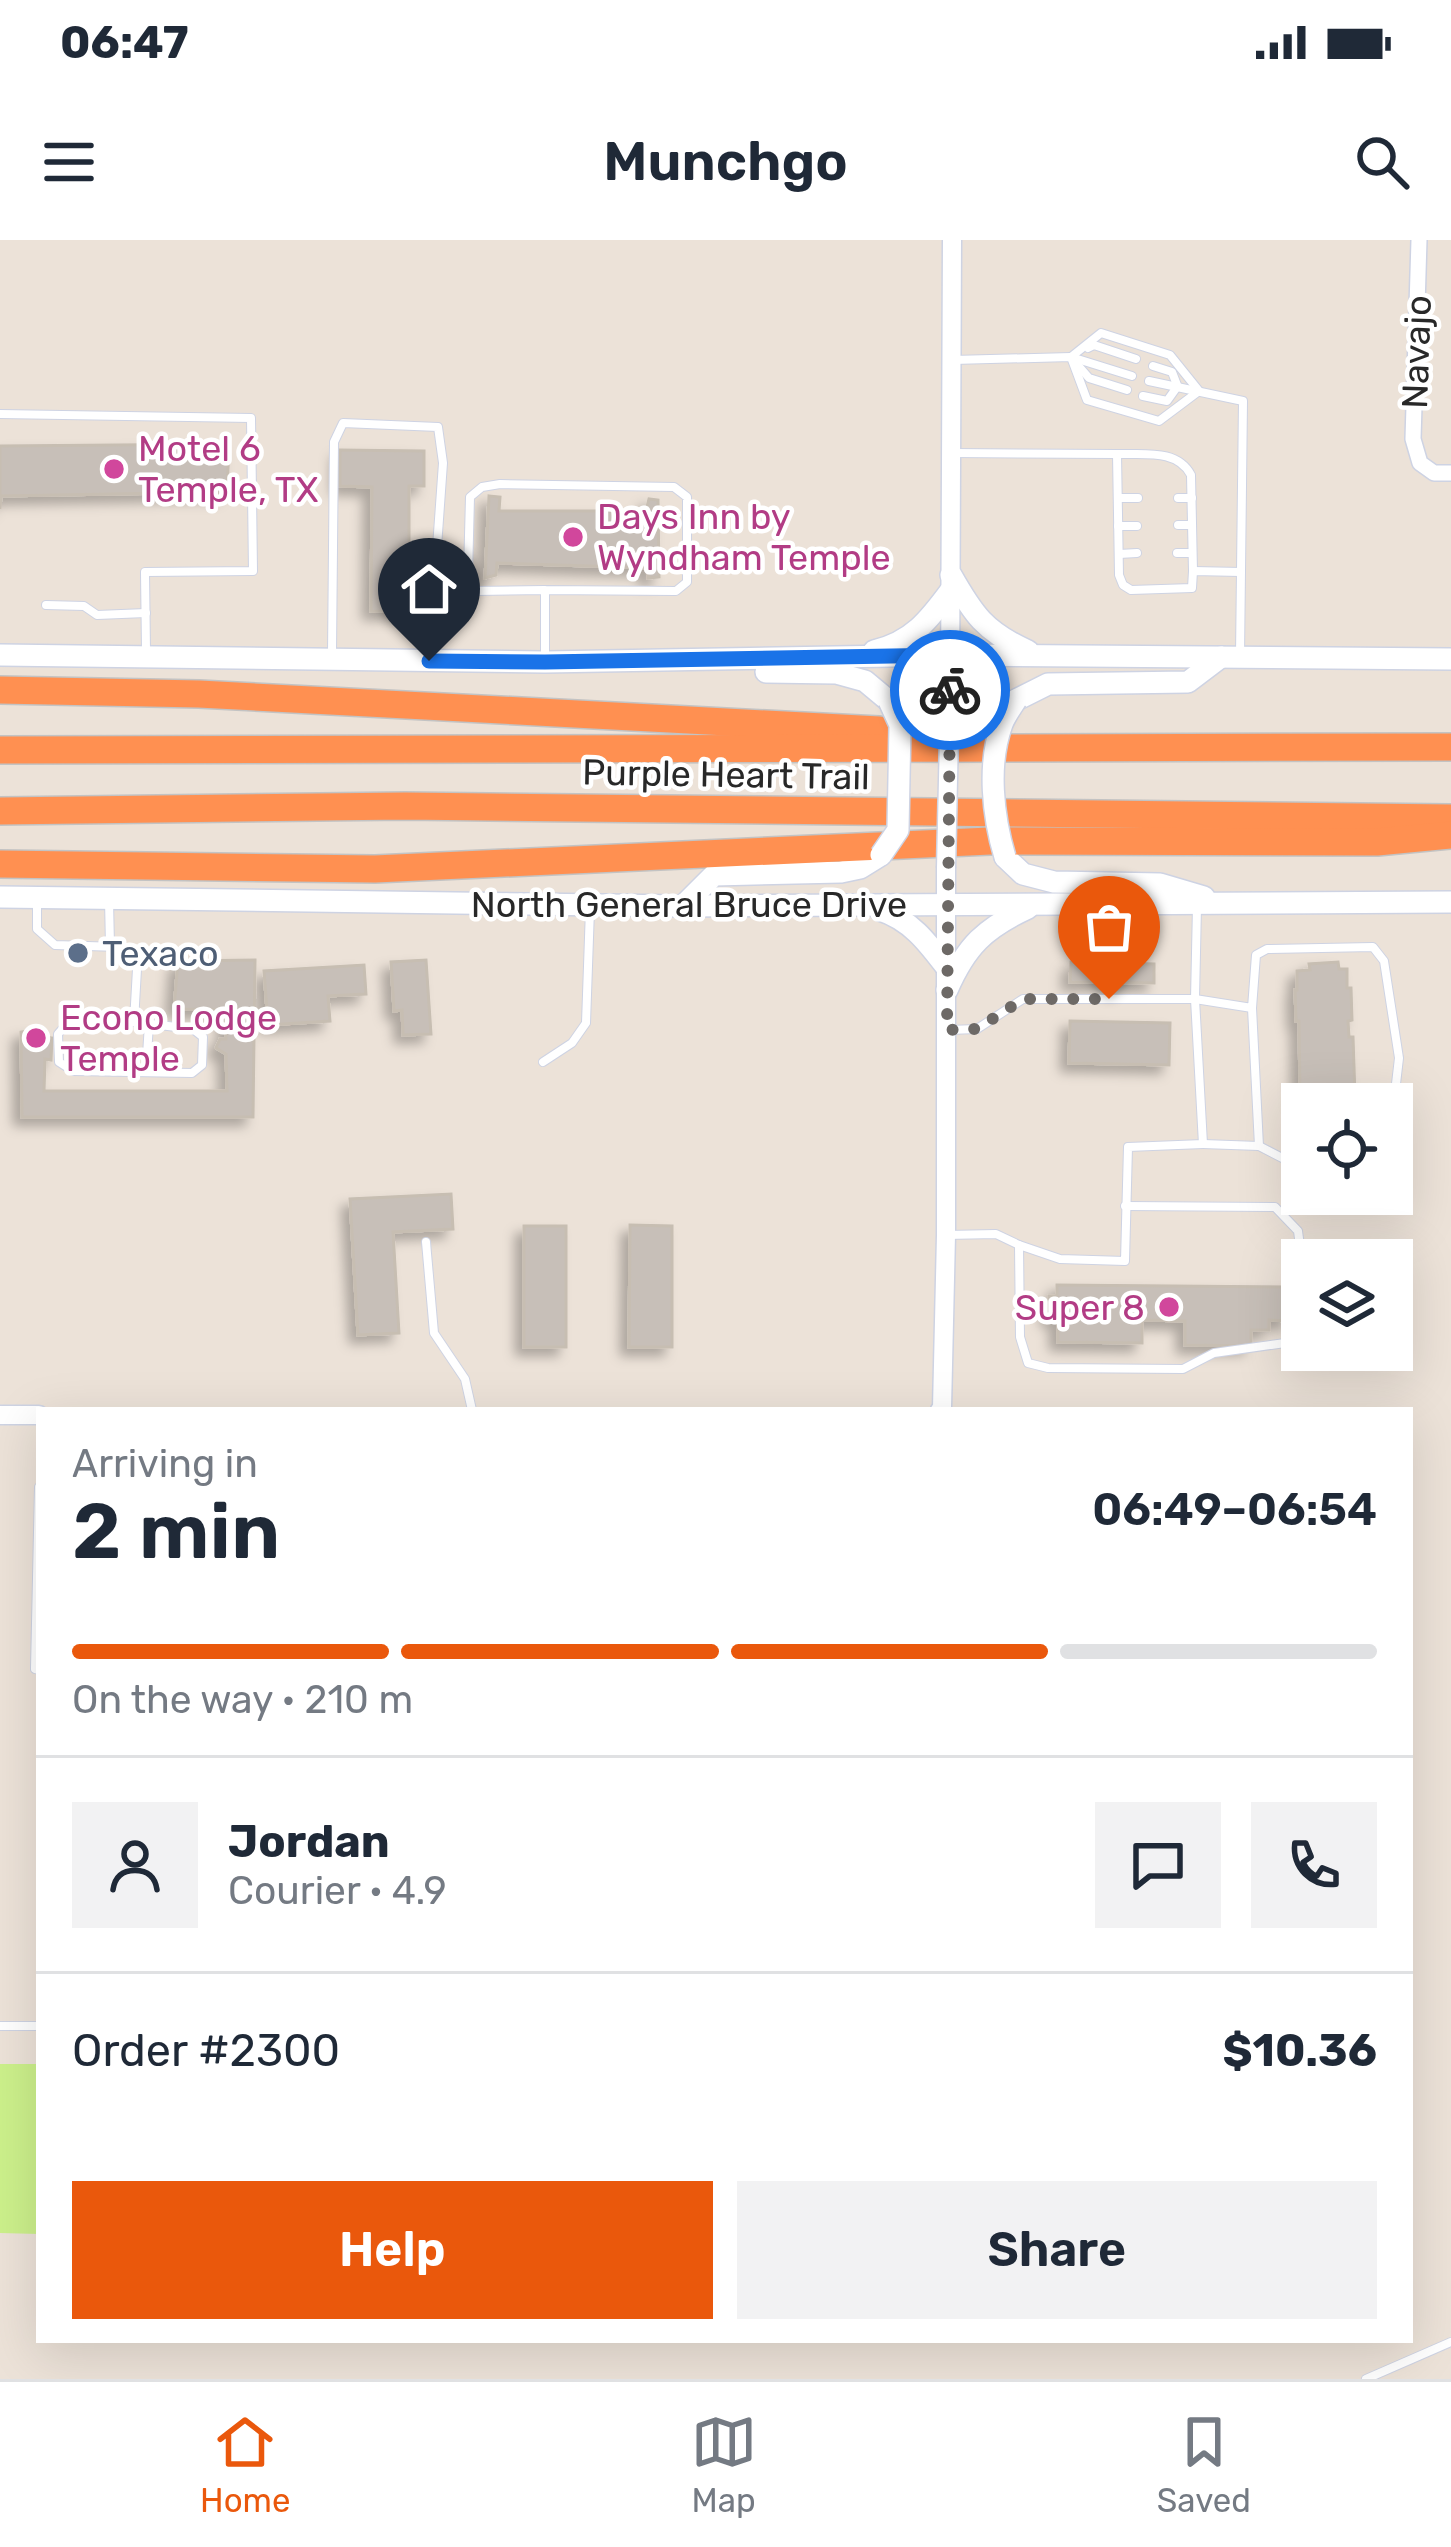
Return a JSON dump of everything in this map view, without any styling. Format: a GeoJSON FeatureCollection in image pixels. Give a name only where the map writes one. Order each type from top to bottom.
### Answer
{"type":"FeatureCollection","features":[{"type":"Feature","properties":{"kind":"highway"},"geometry":{"type":"LineString","coordinates":[[0,690],[199,694],[1183,746]]}},
{"type":"Feature","properties":{"kind":"highway","name":"Purple Heart Trail"},"geometry":{"type":"LineString","coordinates":[[0,750],[1451,747]]}},
{"type":"Feature","properties":{"kind":"highway","name":"Purple Heart Trail"},"geometry":{"type":"LineString","coordinates":[[0,811],[405,806],[1451,818]]}},
{"type":"Feature","properties":{"kind":"highway"},"geometry":{"type":"LineString","coordinates":[[0,864],[375,869],[990,841],[1378,842],[1451,835]]}},
{"type":"Feature","properties":{"kind":"main road"},"geometry":{"type":"LineString","coordinates":[[852,657],[892,646],[926,623],[951,582],[971,611],[1001,639],[1039,656]]}},
{"type":"Feature","properties":{"kind":"main road"},"geometry":{"type":"LineString","coordinates":[[0,655],[545,662],[950,655],[1451,659]]}},
{"type":"Feature","properties":{"kind":"main road"},"geometry":{"type":"LineString","coordinates":[[1226,904],[1160,884],[1054,882],[1023,874],[1005,857],[996,828],[994,756],[1002,722],[1016,700],[1048,684],[1188,682],[1230,657]]}},
{"type":"Feature","properties":{"kind":"main road"},"geometry":{"type":"LineString","coordinates":[[683,906],[714,875],[860,868],[881,855],[898,830],[900,725],[889,701],[865,681],[836,673],[753,672],[733,659]]}},
{"type":"Feature","properties":{"kind":"main road","name":"North General Bruce Drive"},"geometry":{"type":"LineString","coordinates":[[0,898],[683,906],[1451,902]]}},
{"type":"Feature","properties":{"kind":"main road"},"geometry":{"type":"LineString","coordinates":[[862,905],[898,916],[925,939],[947,979],[980,936],[1037,904]]}},
{"type":"Feature","properties":{"kind":"street"},"geometry":{"type":"LineString","coordinates":[[942,1407],[952,240]]}},
{"type":"Feature","properties":{"kind":"street","name":"Navajo"},"geometry":{"type":"LineString","coordinates":[[1419,240],[1413,440],[1420,464],[1434,473],[1451,473]]}},
{"type":"Feature","properties":{"kind":"street"},"geometry":{"type":"LineString","coordinates":[[0,1415],[36,1415]]}},
{"type":"Feature","properties":{"kind":"lane"},"geometry":{"type":"LineString","coordinates":[[1071,358],[1101,333],[1170,355],[1199,392]]}},
{"type":"Feature","properties":{"kind":"lane"},"geometry":{"type":"LineString","coordinates":[[1071,358],[1094,345],[1136,359]]}},
{"type":"Feature","properties":{"kind":"lane"},"geometry":{"type":"LineString","coordinates":[[952,360],[1071,358],[1132,376]]}},
{"type":"Feature","properties":{"kind":"lane"},"geometry":{"type":"LineString","coordinates":[[1071,358],[1089,378],[1127,391]]}},
{"type":"Feature","properties":{"kind":"lane"},"geometry":{"type":"LineString","coordinates":[[1071,358],[1087,400],[1159,422],[1199,392]]}},
{"type":"Feature","properties":{"kind":"lane"},"geometry":{"type":"LineString","coordinates":[[1153,366],[1172,372],[1177,387]]}},
{"type":"Feature","properties":{"kind":"lane"},"geometry":{"type":"LineString","coordinates":[[1149,381],[1243,401],[1241,572],[1230,657]]}},
{"type":"Feature","properties":{"kind":"lane"},"geometry":{"type":"LineString","coordinates":[[1143,396],[1167,401],[1177,387]]}},
{"type":"Feature","properties":{"kind":"lane"},"geometry":{"type":"LineString","coordinates":[[0,414],[251,418],[253,571],[145,572],[147,657]]}},
{"type":"Feature","properties":{"kind":"lane"},"geometry":{"type":"LineString","coordinates":[[332,661],[334,442],[343,423],[438,427],[443,463],[429,661]]}},
{"type":"Feature","properties":{"kind":"lane"},"geometry":{"type":"LineString","coordinates":[[951,453],[1118,454],[1175,457],[1192,475],[1192,589],[1131,590],[1123,585],[1119,575],[1118,454]]}},
{"type":"Feature","properties":{"kind":"lane"},"geometry":{"type":"LineString","coordinates":[[482,487],[674,488],[687,497],[687,582],[676,591],[544,590],[476,591],[467,574],[470,497],[482,487]]}},
{"type":"Feature","properties":{"kind":"lane"},"geometry":{"type":"LineString","coordinates":[[1118,498],[1138,499]]}},
{"type":"Feature","properties":{"kind":"lane"},"geometry":{"type":"LineString","coordinates":[[1178,498],[1192,498]]}},
{"type":"Feature","properties":{"kind":"lane"},"geometry":{"type":"LineString","coordinates":[[1178,525],[1192,525]]}},
{"type":"Feature","properties":{"kind":"lane"},"geometry":{"type":"LineString","coordinates":[[1118,526],[1137,526]]}},
{"type":"Feature","properties":{"kind":"lane"},"geometry":{"type":"LineString","coordinates":[[1119,554],[1137,553]]}},
{"type":"Feature","properties":{"kind":"lane"},"geometry":{"type":"LineString","coordinates":[[1178,553],[1192,553]]}},
{"type":"Feature","properties":{"kind":"lane"},"geometry":{"type":"LineString","coordinates":[[1192,571],[1241,572]]}},
{"type":"Feature","properties":{"kind":"lane"},"geometry":{"type":"LineString","coordinates":[[544,590],[545,662]]}},
{"type":"Feature","properties":{"kind":"lane"},"geometry":{"type":"LineString","coordinates":[[46,604],[84,606],[97,615],[146,613]]}},
{"type":"Feature","properties":{"kind":"lane"},"geometry":{"type":"LineString","coordinates":[[37,898],[37,929],[55,945],[110,946],[131,952],[136,969],[134,1022]]}},
{"type":"Feature","properties":{"kind":"lane"},"geometry":{"type":"LineString","coordinates":[[109,898],[110,946]]}},
{"type":"Feature","properties":{"kind":"lane"},"geometry":{"type":"LineString","coordinates":[[543,1062],[572,1043],[586,1023],[590,904]]}},
{"type":"Feature","properties":{"kind":"lane"},"geometry":{"type":"LineString","coordinates":[[1197,904],[1195,999],[1203,1144]]}},
{"type":"Feature","properties":{"kind":"lane"},"geometry":{"type":"LineString","coordinates":[[1258,1146],[1254,964],[1256,956],[1267,949],[1373,947],[1384,961],[1399,1058],[1396,1083]]}},
{"type":"Feature","properties":{"kind":"lane"},"geometry":{"type":"LineString","coordinates":[[947,1030],[977,1029],[1023,999],[1195,999],[1252,1008]]}},
{"type":"Feature","properties":{"kind":"lane"},"geometry":{"type":"LineString","coordinates":[[71,1019],[134,1022],[193,1029],[203,1037],[202,1065],[192,1073],[73,1071],[59,1062],[58,1034],[71,1019]]}},
{"type":"Feature","properties":{"kind":"lane"},"geometry":{"type":"LineString","coordinates":[[146,1072],[149,1023]]}},
{"type":"Feature","properties":{"kind":"lane"},"geometry":{"type":"LineString","coordinates":[[946,1235],[996,1234],[1060,1259],[1125,1261],[1127,1147],[1258,1146],[1281,1158]]}},
{"type":"Feature","properties":{"kind":"lane"},"geometry":{"type":"LineString","coordinates":[[1125,1206],[1275,1207],[1298,1231],[1299,1239]]}},
{"type":"Feature","properties":{"kind":"lane"},"geometry":{"type":"LineString","coordinates":[[426,1242],[434,1333],[465,1379],[471,1407]]}},
{"type":"Feature","properties":{"kind":"lane"},"geometry":{"type":"LineString","coordinates":[[1019,1245],[1020,1337],[1028,1363],[1048,1368],[1183,1369],[1214,1353],[1281,1344]]}},
{"type":"Feature","properties":{"kind":"lane"},"geometry":{"type":"LineString","coordinates":[[36,1624],[36,1670]]}},
{"type":"Feature","properties":{"kind":"lane"},"geometry":{"type":"LineString","coordinates":[[0,2026],[36,2026]]}},
{"type":"Feature","properties":{"kind":"lane"},"geometry":{"type":"LineString","coordinates":[[1366,2379],[1451,2342]]}},
{"type":"Feature","properties":{"kind":"green space"},"geometry":{"type":"Polygon","coordinates":[[[0,2064],[36,2064],[36,2234],[0,2233],[0,2064]]]}},
{"type":"Feature","properties":{"kind":"building","name":"Motel 6 Temple, TX"},"geometry":{"type":"Polygon","coordinates":[[[229,444],[227,492],[1,496],[0,509],[0,446],[229,444]]]}},
{"type":"Feature","properties":{"kind":"building"},"geometry":{"type":"Polygon","coordinates":[[[340,450],[424,451],[424,486],[409,486],[409,612],[371,611],[372,487],[340,486],[340,450]]]}},
{"type":"Feature","properties":{"kind":"building","name":"Days Inn by Wyndham Temple"},"geometry":{"type":"Polygon","coordinates":[[[489,496],[500,497],[499,511],[646,511],[649,499],[658,500],[659,577],[648,578],[648,568],[497,563],[496,575],[485,578],[489,496]]]}},
{"type":"Feature","properties":{"kind":"building","name":"Econo Lodge Temple"},"geometry":{"type":"Polygon","coordinates":[[[255,960],[253,1117],[22,1117],[21,1032],[42,1029],[45,1037],[52,1038],[51,1060],[45,1059],[44,1091],[227,1091],[226,1054],[216,1048],[220,1039],[226,1039],[226,1010],[174,1009],[178,961],[255,960]]]}},
{"type":"Feature","properties":{"kind":"building"},"geometry":{"type":"Polygon","coordinates":[[[426,960],[431,1034],[403,1035],[402,1010],[394,1011],[391,962],[426,960]]]}},
{"type":"Feature","properties":{"kind":"building"},"geometry":{"type":"Polygon","coordinates":[[[1071,962],[1154,964],[1154,983],[1070,982],[1071,962]]]}},
{"type":"Feature","properties":{"kind":"building"},"geometry":{"type":"Polygon","coordinates":[[[1338,962],[1339,969],[1347,969],[1355,1083],[1300,1083],[1295,990],[1297,971],[1310,970],[1309,964],[1338,962]]]}},
{"type":"Feature","properties":{"kind":"building"},"geometry":{"type":"Polygon","coordinates":[[[364,965],[366,994],[328,996],[330,1021],[268,1025],[264,971],[364,965]]]}},
{"type":"Feature","properties":{"kind":"building"},"geometry":{"type":"Polygon","coordinates":[[[1070,1021],[1170,1023],[1169,1065],[1069,1063],[1070,1021]]]}},
{"type":"Feature","properties":{"kind":"building"},"geometry":{"type":"Polygon","coordinates":[[[451,1194],[453,1229],[393,1232],[399,1333],[358,1335],[350,1199],[451,1194]]]}},
{"type":"Feature","properties":{"kind":"building"},"geometry":{"type":"Polygon","coordinates":[[[630,1225],[672,1226],[672,1347],[629,1347],[630,1225]]]}},
{"type":"Feature","properties":{"kind":"building"},"geometry":{"type":"Polygon","coordinates":[[[524,1226],[566,1226],[566,1347],[524,1347],[524,1226]]]}},
{"type":"Feature","properties":{"kind":"building","name":"Super 8"},"geometry":{"type":"Polygon","coordinates":[[[1057,1285],[1281,1287],[1281,1321],[1269,1320],[1269,1330],[1251,1330],[1251,1346],[1185,1345],[1185,1321],[1142,1320],[1142,1343],[1058,1342],[1058,1318],[1049,1318],[1049,1296],[1057,1296],[1057,1285]]]}},
{"type":"Feature","properties":{"kind":"way so far"},"geometry":{"type":"LineString","coordinates":[[950,690],[947,1030],[977,1029],[1023,999],[1109,999]]}},
{"type":"Feature","properties":{"kind":"place","name":"Motel 6 Temple, TX"},"geometry":{"type":"Point","coordinates":[114,469]}},
{"type":"Feature","properties":{"kind":"place","name":"Days Inn by Wyndham Temple"},"geometry":{"type":"Point","coordinates":[573,537]}},
{"type":"Feature","properties":{"kind":"place","name":"Texaco"},"geometry":{"type":"Point","coordinates":[78,953]}},
{"type":"Feature","properties":{"kind":"place","name":"Econo Lodge Temple"},"geometry":{"type":"Point","coordinates":[36,1038]}},
{"type":"Feature","properties":{"kind":"place","name":"Super 8"},"geometry":{"type":"Point","coordinates":[1169,1307]}},
{"type":"Feature","properties":{"kind":"route"},"geometry":{"type":"LineString","coordinates":[[429,661],[950,655],[950,690]]}}]}
